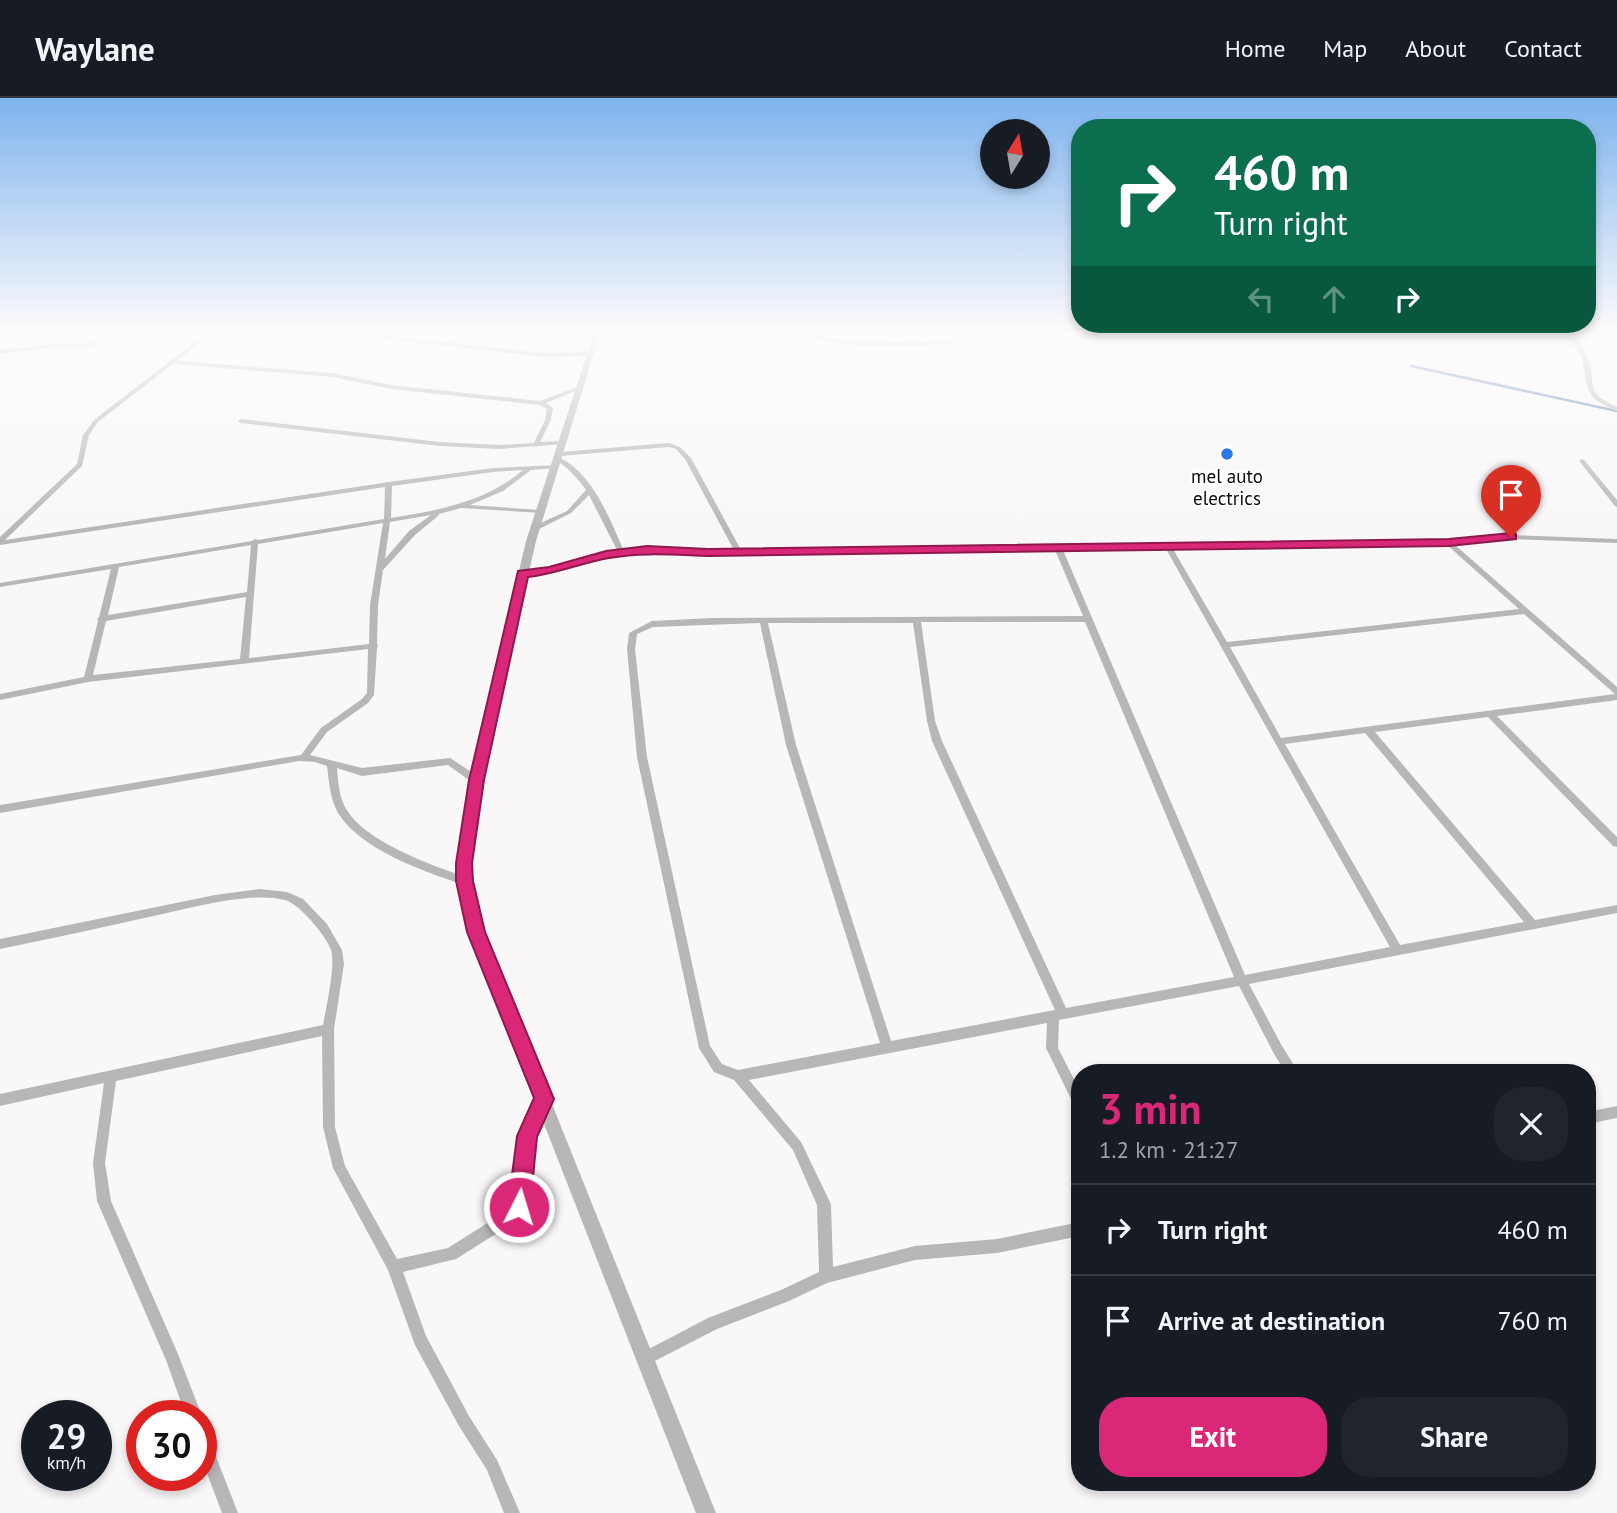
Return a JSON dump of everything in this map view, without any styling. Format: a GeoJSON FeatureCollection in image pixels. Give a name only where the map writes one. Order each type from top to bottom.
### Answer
{"type":"FeatureCollection","features":[{"type":"Feature","properties":{"kind":"street"},"geometry":{"type":"LineString","coordinates":[[0,542],[80,465],[86,435],[96,421],[124,399]]}},
{"type":"Feature","properties":{"kind":"street"},"geometry":{"type":"LineString","coordinates":[[504,399],[541,403],[550,408],[537,443]]}},
{"type":"Feature","properties":{"kind":"street"},"geometry":{"type":"LineString","coordinates":[[541,403],[551,399]]}},
{"type":"Feature","properties":{"kind":"street"},"geometry":{"type":"LineString","coordinates":[[577,399],[523,574],[477,780],[465,850],[464,881],[476,932],[706,1513]]}},
{"type":"Feature","properties":{"kind":"street"},"geometry":{"type":"LineString","coordinates":[[1599,399],[1617,409]]}},
{"type":"Feature","properties":{"kind":"street"},"geometry":{"type":"LineString","coordinates":[[241,421],[440,444],[499,447],[537,443],[570,464],[589,490],[621,552]]}},
{"type":"Feature","properties":{"kind":"street"},"geometry":{"type":"LineString","coordinates":[[0,542],[389,484],[530,467],[559,456],[660,445],[678,447],[688,458],[739,552]]}},
{"type":"Feature","properties":{"kind":"street"},"geometry":{"type":"LineString","coordinates":[[1582,461],[1617,505]]}},
{"type":"Feature","properties":{"kind":"street"},"geometry":{"type":"LineString","coordinates":[[0,585],[443,511],[496,494],[530,467]]}},
{"type":"Feature","properties":{"kind":"street"},"geometry":{"type":"LineString","coordinates":[[304,757],[324,730],[369,698],[374,646],[374,605],[387,520],[389,484]]}},
{"type":"Feature","properties":{"kind":"street"},"geometry":{"type":"LineString","coordinates":[[536,527],[569,512],[589,490]]}},
{"type":"Feature","properties":{"kind":"street"},"geometry":{"type":"LineString","coordinates":[[459,507],[540,512]]}},
{"type":"Feature","properties":{"kind":"street"},"geometry":{"type":"LineString","coordinates":[[378,571],[412,533],[443,511]]}},
{"type":"Feature","properties":{"kind":"street"},"geometry":{"type":"LineString","coordinates":[[523,574],[550,571],[621,552],[647,550],[739,552],[1449,543],[1511,537],[1617,541]]}},
{"type":"Feature","properties":{"kind":"street"},"geometry":{"type":"LineString","coordinates":[[244,662],[254,541]]}},
{"type":"Feature","properties":{"kind":"street"},"geometry":{"type":"LineString","coordinates":[[1449,543],[1617,694]]}},
{"type":"Feature","properties":{"kind":"street"},"geometry":{"type":"LineString","coordinates":[[1168,546],[1397,950]]}},
{"type":"Feature","properties":{"kind":"street"},"geometry":{"type":"LineString","coordinates":[[1058,548],[1241,979],[1287,1064]]}},
{"type":"Feature","properties":{"kind":"street"},"geometry":{"type":"LineString","coordinates":[[88,679],[101,619],[117,565]]}},
{"type":"Feature","properties":{"kind":"street"},"geometry":{"type":"LineString","coordinates":[[101,619],[248,594]]}},
{"type":"Feature","properties":{"kind":"street"},"geometry":{"type":"LineString","coordinates":[[1224,645],[1527,611]]}},
{"type":"Feature","properties":{"kind":"street"},"geometry":{"type":"LineString","coordinates":[[826,1276],[824,1205],[797,1146],[738,1076],[718,1068],[705,1048],[642,757],[632,649],[633,633],[652,624],[1088,619]]}},
{"type":"Feature","properties":{"kind":"street"},"geometry":{"type":"LineString","coordinates":[[917,620],[931,721],[937,741],[1058,1014],[1052,1048],[1071,1087]]}},
{"type":"Feature","properties":{"kind":"street"},"geometry":{"type":"LineString","coordinates":[[762,621],[791,745],[887,1047]]}},
{"type":"Feature","properties":{"kind":"street"},"geometry":{"type":"LineString","coordinates":[[0,697],[88,679],[374,646]]}},
{"type":"Feature","properties":{"kind":"street"},"geometry":{"type":"LineString","coordinates":[[1280,741],[1617,694]]}},
{"type":"Feature","properties":{"kind":"street"},"geometry":{"type":"LineString","coordinates":[[1490,713],[1617,843]]}},
{"type":"Feature","properties":{"kind":"street"},"geometry":{"type":"LineString","coordinates":[[1368,730],[1533,925]]}},
{"type":"Feature","properties":{"kind":"street"},"geometry":{"type":"LineString","coordinates":[[0,809],[304,757],[371,772],[432,761],[450,761],[477,780]]}},
{"type":"Feature","properties":{"kind":"street"},"geometry":{"type":"LineString","coordinates":[[331,764],[335,795],[344,815],[362,831],[398,854],[464,881]]}},
{"type":"Feature","properties":{"kind":"street"},"geometry":{"type":"LineString","coordinates":[[0,944],[215,899],[260,893],[287,896],[310,913],[328,933],[337,950],[335,991],[328,1029],[329,1127],[332,1146],[339,1168],[394,1267],[420,1340],[464,1421],[492,1465],[512,1513]]}},
{"type":"Feature","properties":{"kind":"street"},"geometry":{"type":"LineString","coordinates":[[738,1076],[1617,909]]}},
{"type":"Feature","properties":{"kind":"street"},"geometry":{"type":"LineString","coordinates":[[0,1100],[328,1029]]}},
{"type":"Feature","properties":{"kind":"street"},"geometry":{"type":"LineString","coordinates":[[111,1075],[99,1163],[104,1201],[188,1400]]}},
{"type":"Feature","properties":{"kind":"street"},"geometry":{"type":"LineString","coordinates":[[394,1267],[451,1254],[513,1215],[521,1199],[527,1136],[544,1099]]}},
{"type":"Feature","properties":{"kind":"street"},"geometry":{"type":"LineString","coordinates":[[1596,1116],[1617,1112]]}},
{"type":"Feature","properties":{"kind":"street"},"geometry":{"type":"LineString","coordinates":[[646,1358],[713,1322],[784,1296],[826,1276],[915,1253],[998,1246],[1071,1230]]}},
{"type":"Feature","properties":{"kind":"street"},"geometry":{"type":"LineString","coordinates":[[217,1478],[230,1513]]}},
{"type":"Feature","properties":{"kind":"waterway"},"geometry":{"type":"LineString","coordinates":[[1562,399],[1617,411]]}},
{"type":"Feature","properties":{"kind":"place","name":"mel auto electrics"},"geometry":{"type":"Point","coordinates":[1227,454]}},
{"type":"Feature","properties":{"kind":"route"},"geometry":{"type":"LineString","coordinates":[[519,1207],[523,1153],[527,1136],[544,1099],[476,932],[464,881],[464,863],[477,780],[523,574],[550,571],[606,554],[634,550],[708,552],[1449,543],[1511,537]]}}]}
